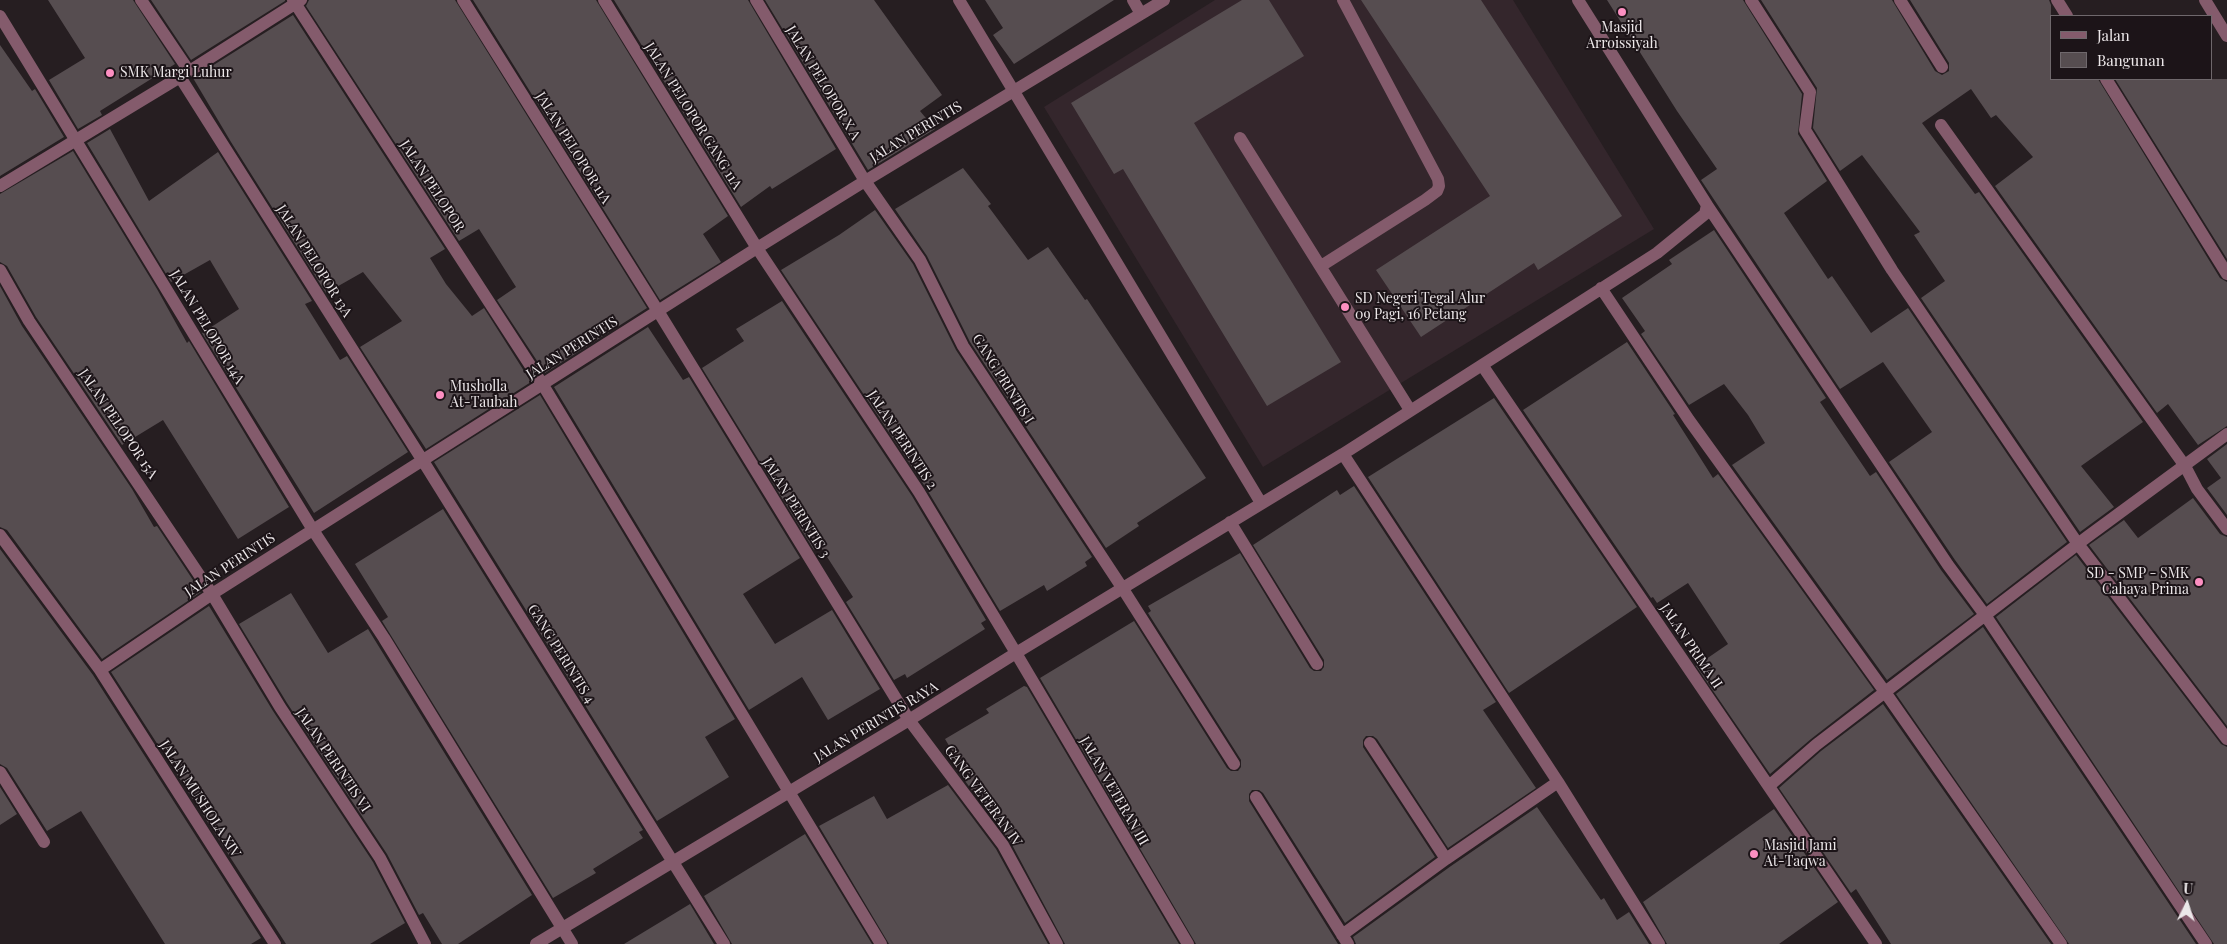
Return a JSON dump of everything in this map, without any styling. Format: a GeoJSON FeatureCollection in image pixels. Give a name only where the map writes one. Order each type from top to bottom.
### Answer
{"type":"FeatureCollection","features":[{"type":"Feature","properties":{"kind":"street","name":"JALAN PELOPOR 13A"},"geometry":{"type":"LineString","coordinates":[[141,0],[184,74],[424,460]]}},
{"type":"Feature","properties":{"kind":"street","name":"JALAN PELOPOR 11A"},"geometry":{"type":"LineString","coordinates":[[463,0],[658,312]]}},
{"type":"Feature","properties":{"kind":"street","name":"JALAN PELOPOR GANG 11A"},"geometry":{"type":"LineString","coordinates":[[604,0],[757,248]]}},
{"type":"Feature","properties":{"kind":"street","name":"JALAN PELOPOR X A"},"geometry":{"type":"LineString","coordinates":[[756,0],[865,181]]}},
{"type":"Feature","properties":{"kind":"street"},"geometry":{"type":"LineString","coordinates":[[959,0],[1261,503]]}},
{"type":"Feature","properties":{"kind":"street"},"geometry":{"type":"LineString","coordinates":[[1132,0],[1141,14]]}},
{"type":"Feature","properties":{"kind":"street","name":"JALAN PERINTIS"},"geometry":{"type":"LineString","coordinates":[[100,670],[212,594],[757,248],[1164,0]]}},
{"type":"Feature","properties":{"kind":"street"},"geometry":{"type":"LineString","coordinates":[[1321,266],[1425,200],[1437,191],[1439,186],[1438,179],[1343,0]]}},
{"type":"Feature","properties":{"kind":"street"},"geometry":{"type":"LineString","coordinates":[[1578,0],[1707,205],[1948,565],[1985,616],[2206,944]]}},
{"type":"Feature","properties":{"kind":"street"},"geometry":{"type":"LineString","coordinates":[[1751,0],[1810,92],[1805,130],[1892,270],[2078,544],[2227,739]]}},
{"type":"Feature","properties":{"kind":"street"},"geometry":{"type":"LineString","coordinates":[[1900,0],[1942,67]]}},
{"type":"Feature","properties":{"kind":"street"},"geometry":{"type":"LineString","coordinates":[[2057,0],[2066,15]]}},
{"type":"Feature","properties":{"kind":"street"},"geometry":{"type":"LineString","coordinates":[[2205,0],[2227,36]]}},
{"type":"Feature","properties":{"kind":"street","name":"JALAN PELOPOR"},"geometry":{"type":"LineString","coordinates":[[0,186],[184,74],[296,1],[543,385]]}},
{"type":"Feature","properties":{"kind":"street","name":"JALAN PELOPOR 14A"},"geometry":{"type":"LineString","coordinates":[[0,16],[313,530],[384,638],[572,944]]}},
{"type":"Feature","properties":{"kind":"street"},"geometry":{"type":"LineString","coordinates":[[2107,80],[2227,274]]}},
{"type":"Feature","properties":{"kind":"street"},"geometry":{"type":"LineString","coordinates":[[1941,125],[2227,529]]}},
{"type":"Feature","properties":{"kind":"street"},"geometry":{"type":"LineString","coordinates":[[1240,138],[1410,410]]}},
{"type":"Feature","properties":{"kind":"street","name":"GANG PRINTIS I"},"geometry":{"type":"LineString","coordinates":[[865,181],[920,260],[963,346],[1123,589],[1234,764]]}},
{"type":"Feature","properties":{"kind":"street","name":"JALAN PERINTIS RAYA"},"geometry":{"type":"LineString","coordinates":[[536,944],[909,720],[1343,454],[1657,253],[1705,214],[1707,205]]}},
{"type":"Feature","properties":{"kind":"street","name":"JALAN PERINTIS 2"},"geometry":{"type":"LineString","coordinates":[[757,248],[919,492],[1016,653]]}},
{"type":"Feature","properties":{"kind":"street","name":"JALAN PELOPOR 15A"},"geometry":{"type":"LineString","coordinates":[[0,270],[29,321],[212,594]]}},
{"type":"Feature","properties":{"kind":"street"},"geometry":{"type":"LineString","coordinates":[[1601,288],[1689,420],[1885,692],[2061,944]]}},
{"type":"Feature","properties":{"kind":"street","name":"JALAN PERINTIS 3"},"geometry":{"type":"LineString","coordinates":[[658,312],[909,720]]}},
{"type":"Feature","properties":{"kind":"street","name":"JALAN PRIMA II"},"geometry":{"type":"LineString","coordinates":[[1482,365],[1876,944]]}},
{"type":"Feature","properties":{"kind":"street"},"geometry":{"type":"LineString","coordinates":[[543,385],[881,944]]}},
{"type":"Feature","properties":{"kind":"street"},"geometry":{"type":"LineString","coordinates":[[1769,786],[1816,745],[2078,544],[2227,434]]}},
{"type":"Feature","properties":{"kind":"street"},"geometry":{"type":"LineString","coordinates":[[1343,454],[1558,782],[1660,944]]}},
{"type":"Feature","properties":{"kind":"street","name":"GANG PERINTIS 4"},"geometry":{"type":"LineString","coordinates":[[424,460],[724,944]]}},
{"type":"Feature","properties":{"kind":"street"},"geometry":{"type":"LineString","coordinates":[[1230,522],[1317,664]]}},
{"type":"Feature","properties":{"kind":"street","name":"JALAN MUSHOLA XIV"},"geometry":{"type":"LineString","coordinates":[[0,535],[100,670],[275,944]]}},
{"type":"Feature","properties":{"kind":"street","name":"JALAN PERINTIS VI"},"geometry":{"type":"LineString","coordinates":[[212,594],[280,708],[380,858],[425,944]]}},
{"type":"Feature","properties":{"kind":"street","name":"JALAN VETERAN III"},"geometry":{"type":"LineString","coordinates":[[1016,653],[1188,944]]}},
{"type":"Feature","properties":{"kind":"street","name":"GANG VETERAN IV"},"geometry":{"type":"LineString","coordinates":[[909,720],[1003,845],[1057,944]]}},
{"type":"Feature","properties":{"kind":"street"},"geometry":{"type":"LineString","coordinates":[[1370,743],[1446,859]]}},
{"type":"Feature","properties":{"kind":"street"},"geometry":{"type":"LineString","coordinates":[[0,772],[44,842]]}},
{"type":"Feature","properties":{"kind":"street"},"geometry":{"type":"LineString","coordinates":[[1256,797],[1345,940],[1446,859],[1558,782]]}},
{"type":"Feature","properties":{"kind":"shaded area","name":"SD Negeri Tegal Alur 09 Pagi, 16 Petang"},"geometry":{"type":"Polygon","coordinates":[[[1215,0],[1513,0],[1654,229],[1263,467],[1044,107],[1215,0]]]}},
{"type":"Feature","properties":{"kind":"building","name":"SMK Margi Luhur"},"geometry":{"type":"Polygon","coordinates":[[[48,0],[133,0],[175,64],[100,111],[102,115],[78,129],[49,80],[85,58],[48,0]]]}},
{"type":"Feature","properties":{"kind":"building"},"geometry":{"type":"Polygon","coordinates":[[[151,0],[285,0],[285,1],[191,60],[151,0]]]}},
{"type":"Feature","properties":{"kind":"building"},"geometry":{"type":"Polygon","coordinates":[[[309,0],[455,0],[647,308],[545,373],[497,300],[516,287],[479,229],[459,241],[306,6],[309,0]]]}},
{"type":"Feature","properties":{"kind":"building"},"geometry":{"type":"Polygon","coordinates":[[[473,0],[596,0],[728,216],[703,234],[721,262],[660,300],[473,0]]]}},
{"type":"Feature","properties":{"kind":"building"},"geometry":{"type":"Polygon","coordinates":[[[614,0],[748,0],[836,149],[772,189],[770,186],[741,207],[614,0]]]}},
{"type":"Feature","properties":{"kind":"building"},"geometry":{"type":"Polygon","coordinates":[[[765,0],[874,0],[942,95],[920,111],[935,129],[868,170],[765,0]]]}},
{"type":"Feature","properties":{"kind":"building"},"geometry":{"type":"Polygon","coordinates":[[[985,0],[1114,0],[1014,64],[993,35],[1003,28],[985,0]]]}},
{"type":"Feature","properties":{"kind":"building"},"geometry":{"type":"Polygon","coordinates":[[[1242,0],[1269,0],[1304,56],[1194,123],[1341,362],[1267,406],[1123,169],[1114,174],[1071,103],[1242,0]]]}},
{"type":"Feature","properties":{"kind":"building"},"geometry":{"type":"Polygon","coordinates":[[[1361,0],[1481,0],[1622,216],[1538,270],[1534,263],[1421,337],[1376,270],[1490,196],[1361,0]]]}},
{"type":"Feature","properties":{"kind":"building"},"geometry":{"type":"Polygon","coordinates":[[[1607,0],[1743,0],[1802,94],[1798,134],[1827,181],[1784,213],[1828,279],[1832,276],[1871,333],[1908,308],[2067,542],[1987,604],[1889,462],[1932,432],[1883,362],[1840,389],[1701,180],[1717,169],[1677,111],[1607,0]]]}},
{"type":"Feature","properties":{"kind":"building"},"geometry":{"type":"Polygon","coordinates":[[[1761,0],[1892,0],[1935,71],[1942,75],[1949,71],[1949,63],[1910,0],[2049,0],[2051,5],[2050,80],[2099,80],[2220,278],[2227,282],[2227,426],[2198,445],[2168,404],[2157,413],[1995,186],[2033,157],[1996,115],[1991,118],[1971,89],[1922,123],[1975,194],[1979,192],[2143,422],[2081,466],[2114,507],[2080,532],[1921,298],[1945,281],[1914,235],[1920,232],[1862,155],[1840,171],[1813,128],[1817,88],[1761,0]]]}},
{"type":"Feature","properties":{"kind":"building"},"geometry":{"type":"Polygon","coordinates":[[[293,15],[445,249],[430,258],[446,284],[472,316],[484,308],[531,382],[426,449],[360,347],[402,321],[363,272],[326,293],[193,78],[293,15]]]}},
{"type":"Feature","properties":{"kind":"building"},"geometry":{"type":"Polygon","coordinates":[[[0,45],[32,91],[35,89],[64,137],[0,176],[0,45]]]}},
{"type":"Feature","properties":{"kind":"building"},"geometry":{"type":"Polygon","coordinates":[[[2227,79],[2227,259],[2116,80],[2227,79]]]}},
{"type":"Feature","properties":{"kind":"building"},"geometry":{"type":"Polygon","coordinates":[[[110,129],[149,201],[218,152],[312,301],[305,304],[340,360],[347,356],[408,452],[314,513],[202,333],[239,309],[210,260],[171,282],[87,143],[110,129]]]}},
{"type":"Feature","properties":{"kind":"building"},"geometry":{"type":"Polygon","coordinates":[[[73,151],[157,289],[187,343],[189,341],[289,507],[238,539],[163,420],[122,445],[36,317],[7,266],[0,262],[0,194],[73,151]]]}},
{"type":"Feature","properties":{"kind":"building"},"geometry":{"type":"Polygon","coordinates":[[[963,168],[991,204],[988,206],[1028,260],[1048,247],[1085,300],[1087,299],[1206,478],[1137,523],[1139,526],[1106,548],[970,342],[927,256],[895,209],[963,168]]]}},
{"type":"Feature","properties":{"kind":"building"},"geometry":{"type":"Polygon","coordinates":[[[875,210],[913,264],[956,350],[1092,557],[1085,562],[1087,566],[1047,591],[1044,585],[1000,611],[926,488],[781,270],[839,235],[875,210]]]}},
{"type":"Feature","properties":{"kind":"building"},"geometry":{"type":"Polygon","coordinates":[[[1714,230],[1826,398],[1820,402],[1870,476],[1876,472],[1941,570],[1974,614],[1887,680],[1732,465],[1765,443],[1748,415],[1724,384],[1689,405],[1641,334],[1645,331],[1622,298],[1672,264],[1669,260],[1714,230]]]}},
{"type":"Feature","properties":{"kind":"building"},"geometry":{"type":"Polygon","coordinates":[[[0,286],[22,326],[132,489],[154,527],[157,526],[201,592],[102,659],[7,530],[0,527],[0,286]]]}},
{"type":"Feature","properties":{"kind":"building"},"geometry":{"type":"Polygon","coordinates":[[[782,301],[912,496],[986,620],[981,623],[985,629],[907,678],[905,674],[894,680],[846,602],[853,597],[820,546],[814,550],[702,368],[744,341],[736,329],[782,301]]]}},
{"type":"Feature","properties":{"kind":"building"},"geometry":{"type":"Polygon","coordinates":[[[648,327],[683,380],[689,377],[800,558],[743,594],[775,644],[832,610],[880,689],[828,720],[802,677],[749,710],[554,387],[648,327]]]}},
{"type":"Feature","properties":{"kind":"building"},"geometry":{"type":"Polygon","coordinates":[[[1627,342],[1675,414],[1673,415],[1713,478],[1718,474],[1874,690],[1770,774],[1696,666],[1728,644],[1688,583],[1657,603],[1653,597],[1651,598],[1523,410],[1627,342]]]}},
{"type":"Feature","properties":{"kind":"building"},"geometry":{"type":"Polygon","coordinates":[[[540,395],[735,719],[705,737],[729,777],[657,821],[434,462],[540,395]]]}},
{"type":"Feature","properties":{"kind":"building"},"geometry":{"type":"Polygon","coordinates":[[[1494,398],[1637,607],[1509,693],[1368,477],[1494,398]]]}},
{"type":"Feature","properties":{"kind":"building"},"geometry":{"type":"Polygon","coordinates":[[[2227,444],[2227,515],[2207,488],[2221,478],[2207,459],[2227,444]]]}},
{"type":"Feature","properties":{"kind":"building"},"geometry":{"type":"Polygon","coordinates":[[[1354,486],[1496,702],[1483,710],[1536,788],[1448,848],[1377,739],[1373,736],[1366,736],[1363,740],[1363,747],[1435,857],[1345,923],[1263,793],[1259,790],[1252,790],[1249,794],[1249,801],[1338,944],[1196,944],[1040,678],[1134,621],[1227,768],[1231,771],[1238,771],[1241,767],[1241,760],[1148,613],[1151,611],[1148,606],[1240,553],[1310,668],[1314,671],[1321,671],[1324,667],[1324,660],[1253,545],[1337,490],[1340,495],[1354,486]]]}},
{"type":"Feature","properties":{"kind":"building","name":"SD - SMP - SMK Cahaya Prima"},"geometry":{"type":"Polygon","coordinates":[[[2193,498],[2220,534],[2227,537],[2227,726],[2089,545],[2124,520],[2138,538],[2193,498]]]}},
{"type":"Feature","properties":{"kind":"building"},"geometry":{"type":"Polygon","coordinates":[[[443,509],[643,830],[639,832],[643,838],[593,869],[596,873],[553,898],[382,621],[388,617],[355,564],[443,509]]]}},
{"type":"Feature","properties":{"kind":"building"},"geometry":{"type":"Polygon","coordinates":[[[0,549],[93,675],[261,938],[251,944],[165,944],[81,811],[47,831],[7,768],[0,764],[0,549]]]}},
{"type":"Feature","properties":{"kind":"building"},"geometry":{"type":"Polygon","coordinates":[[[2076,555],[2221,744],[2227,747],[2227,944],[2214,944],[1996,617],[2076,555]]]}},
{"type":"Feature","properties":{"kind":"building"},"geometry":{"type":"Polygon","coordinates":[[[291,593],[328,653],[368,629],[532,895],[458,944],[442,944],[423,913],[419,915],[387,854],[287,703],[239,624],[291,593]]]}},
{"type":"Feature","properties":{"kind":"building"},"geometry":{"type":"Polygon","coordinates":[[[209,606],[273,711],[373,862],[405,923],[370,944],[286,944],[111,672],[209,606]]]}},
{"type":"Feature","properties":{"kind":"building"},"geometry":{"type":"Polygon","coordinates":[[[1983,627],[2196,944],[2069,944],[1896,694],[1983,627]]]}},
{"type":"Feature","properties":{"kind":"building"},"geometry":{"type":"Polygon","coordinates":[[[1024,686],[1027,687],[1179,944],[1065,944],[1010,841],[962,777],[966,774],[945,739],[989,713],[986,709],[1024,686]]]}},
{"type":"Feature","properties":{"kind":"building"},"geometry":{"type":"Polygon","coordinates":[[[1883,704],[2051,944],[1891,944],[1856,889],[1851,893],[1779,788],[1821,751],[1883,704]]]}},
{"type":"Feature","properties":{"kind":"building"},"geometry":{"type":"Polygon","coordinates":[[[948,785],[996,849],[1048,944],[889,944],[819,826],[874,796],[887,819],[948,785]]]}},
{"type":"Feature","properties":{"kind":"building"},"geometry":{"type":"Polygon","coordinates":[[[0,787],[17,814],[0,825],[0,787]]]}},
{"type":"Feature","properties":{"kind":"building"},"geometry":{"type":"Polygon","coordinates":[[[1537,807],[1601,900],[1604,898],[1617,920],[1629,912],[1649,944],[1356,944],[1353,937],[1537,807]]]}},
{"type":"Feature","properties":{"kind":"building","name":"Masjid Jami At-Taqwa"},"geometry":{"type":"Polygon","coordinates":[[[1774,809],[1838,902],[1779,944],[1667,944],[1643,902],[1774,809]]]}},
{"type":"Feature","properties":{"kind":"building"},"geometry":{"type":"Polygon","coordinates":[[[805,834],[872,944],[732,944],[704,896],[805,834]]]}},
{"type":"Feature","properties":{"kind":"building"},"geometry":{"type":"Polygon","coordinates":[[[690,904],[714,944],[624,944],[690,904]]]}},
{"type":"Feature","properties":{"kind":"place","name":"Masjid Arroissiyah"},"geometry":{"type":"Point","coordinates":[1622,12]}},
{"type":"Feature","properties":{"kind":"place","name":"SMK Margi Luhur"},"geometry":{"type":"Point","coordinates":[110,73]}},
{"type":"Feature","properties":{"kind":"place","name":"SD Negeri Tegal Alur 09 Pagi, 16 Petang"},"geometry":{"type":"Point","coordinates":[1345,307]}},
{"type":"Feature","properties":{"kind":"place","name":"Musholla At-Taubah"},"geometry":{"type":"Point","coordinates":[440,395]}},
{"type":"Feature","properties":{"kind":"place","name":"SD - SMP - SMK Cahaya Prima"},"geometry":{"type":"Point","coordinates":[2199,582]}},
{"type":"Feature","properties":{"kind":"place","name":"Masjid Jami At-Taqwa"},"geometry":{"type":"Point","coordinates":[1754,854]}}]}
